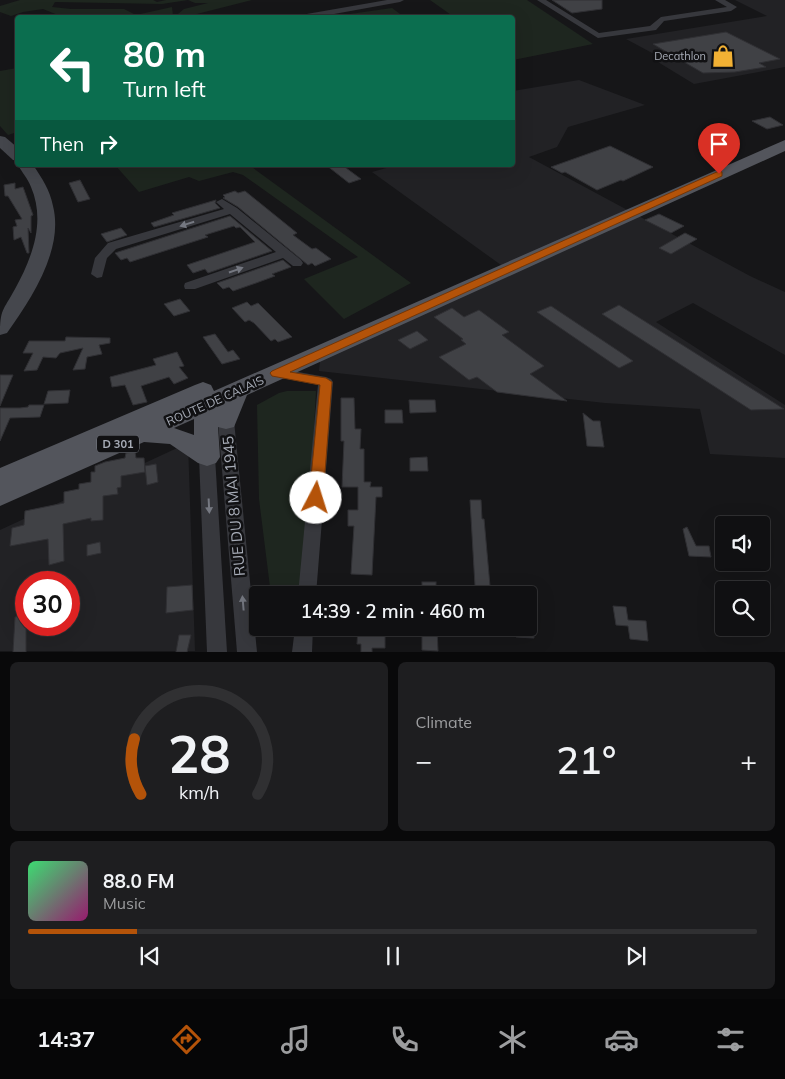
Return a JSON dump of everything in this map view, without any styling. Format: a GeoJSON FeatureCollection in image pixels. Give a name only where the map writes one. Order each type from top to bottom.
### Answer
{"type":"FeatureCollection","features":[{"type":"Feature","properties":{"kind":"main road","name":"ROUTE DE CALAIS"},"geometry":{"type":"LineString","coordinates":[[0,479],[200,399],[785,136]]}},
{"type":"Feature","properties":{"kind":"main road"},"geometry":{"type":"LineString","coordinates":[[0,140],[15,153]]}},
{"type":"Feature","properties":{"kind":"main road","name":"ROUTE DE CALAIS"},"geometry":{"type":"LineString","coordinates":[[0,496],[140,434],[200,399],[236,392],[785,145]]}},
{"type":"Feature","properties":{"kind":"main road"},"geometry":{"type":"LineString","coordinates":[[0,329],[31,279],[46,235],[46,206],[34,176],[27,167]]}},
{"type":"Feature","properties":{"kind":"main road"},"geometry":{"type":"LineString","coordinates":[[200,399],[226,421],[236,392]]}},
{"type":"Feature","properties":{"kind":"main road"},"geometry":{"type":"LineString","coordinates":[[200,399],[207,457]]}},
{"type":"Feature","properties":{"kind":"main road"},"geometry":{"type":"LineString","coordinates":[[140,434],[177,436],[207,457]]}},
{"type":"Feature","properties":{"kind":"street"},"geometry":{"type":"LineString","coordinates":[[313,15],[400,0]]}},
{"type":"Feature","properties":{"kind":"street"},"geometry":{"type":"LineString","coordinates":[[541,0],[598,36],[653,28],[661,19],[731,9],[732,7],[719,0]]}},
{"type":"Feature","properties":{"kind":"street"},"geometry":{"type":"LineString","coordinates":[[222,202],[296,263]]}},
{"type":"Feature","properties":{"kind":"street"},"geometry":{"type":"LineString","coordinates":[[97,274],[98,260],[103,252],[112,246],[233,210]]}},
{"type":"Feature","properties":{"kind":"street"},"geometry":{"type":"LineString","coordinates":[[190,286],[285,253]]}},
{"type":"Feature","properties":{"kind":"street"},"geometry":{"type":"LineString","coordinates":[[276,373],[326,382],[308,586]]}},
{"type":"Feature","properties":{"kind":"street","name":"RUE DU 8 MAI 1945"},"geometry":{"type":"LineString","coordinates":[[226,421],[247,652]]}},
{"type":"Feature","properties":{"kind":"street","name":"RUE DU 8 MAI 1945"},"geometry":{"type":"LineString","coordinates":[[207,457],[217,652]]}},
{"type":"Feature","properties":{"kind":"street"},"geometry":{"type":"LineString","coordinates":[[302,652],[303,636]]}},
{"type":"Feature","properties":{"kind":"shaded area"},"geometry":{"type":"Polygon","coordinates":[[[20,0],[153,0],[157,2],[188,0],[162,4],[55,2],[52,7],[124,9],[136,15],[58,15],[43,9],[11,16],[0,12],[0,6],[20,0]]]}},
{"type":"Feature","properties":{"kind":"shaded area"},"geometry":{"type":"Polygon","coordinates":[[[188,0],[252,0],[193,15],[178,14],[184,9],[208,3],[195,3],[188,0]]]}},
{"type":"Feature","properties":{"kind":"shaded area"},"geometry":{"type":"Polygon","coordinates":[[[430,0],[527,0],[593,44],[515,60],[515,15],[451,15],[430,0]]]}},
{"type":"Feature","properties":{"kind":"shaded area"},"geometry":{"type":"Polygon","coordinates":[[[735,0],[785,0],[785,67],[694,84],[653,59],[654,54],[626,39],[767,16],[735,0]]]}},
{"type":"Feature","properties":{"kind":"shaded area"},"geometry":{"type":"Polygon","coordinates":[[[172,7],[173,15],[136,15],[172,7]]]}},
{"type":"Feature","properties":{"kind":"shaded area"},"geometry":{"type":"Polygon","coordinates":[[[392,8],[401,15],[343,15],[392,8]]]}},
{"type":"Feature","properties":{"kind":"shaded area"},"geometry":{"type":"Polygon","coordinates":[[[15,68],[15,133],[8,135],[0,126],[0,71],[15,68]]]}},
{"type":"Feature","properties":{"kind":"shaded area"},"geometry":{"type":"Polygon","coordinates":[[[579,80],[645,105],[568,127],[557,147],[529,157],[750,276],[785,292],[785,355],[693,303],[656,322],[785,405],[785,458],[710,454],[700,409],[605,403],[319,371],[320,361],[512,273],[372,172],[390,167],[515,167],[515,91],[579,80]]]}},
{"type":"Feature","properties":{"kind":"shaded area"},"geometry":{"type":"Polygon","coordinates":[[[117,167],[252,167],[411,283],[344,319],[304,279],[358,257],[243,175],[233,172],[199,181],[189,177],[139,192],[117,167]]]}},
{"type":"Feature","properties":{"kind":"shaded area"},"geometry":{"type":"Polygon","coordinates":[[[287,391],[316,391],[301,586],[270,586],[259,499],[257,405],[279,393],[287,391]]]}},
{"type":"Feature","properties":{"kind":"shaded area"},"geometry":{"type":"Polygon","coordinates":[[[188,443],[195,651],[0,651],[0,530],[188,443]]]}},
{"type":"Feature","properties":{"kind":"building"},"geometry":{"type":"Polygon","coordinates":[[[552,0],[602,0],[602,9],[572,13],[552,0]]]}},
{"type":"Feature","properties":{"kind":"building","name":"Decathlon"},"geometry":{"type":"Polygon","coordinates":[[[726,32],[780,59],[759,63],[766,67],[735,72],[703,73],[653,44],[726,32]]]}},
{"type":"Feature","properties":{"kind":"building"},"geometry":{"type":"Polygon","coordinates":[[[770,117],[783,125],[767,129],[752,121],[770,117]]]}},
{"type":"Feature","properties":{"kind":"building"},"geometry":{"type":"Polygon","coordinates":[[[610,146],[653,167],[623,181],[621,180],[597,190],[565,172],[562,173],[551,167],[610,146]]]}},
{"type":"Feature","properties":{"kind":"building"},"geometry":{"type":"Polygon","coordinates":[[[329,167],[345,167],[361,179],[349,183],[329,167]]]}},
{"type":"Feature","properties":{"kind":"building"},"geometry":{"type":"Polygon","coordinates":[[[80,180],[90,199],[78,202],[69,183],[80,180]]]}},
{"type":"Feature","properties":{"kind":"building"},"geometry":{"type":"Polygon","coordinates":[[[15,183],[15,189],[23,187],[33,215],[31,216],[31,233],[28,228],[29,253],[27,253],[21,237],[14,240],[13,227],[17,226],[15,220],[22,219],[8,196],[5,196],[4,185],[15,183]]]}},
{"type":"Feature","properties":{"kind":"building"},"geometry":{"type":"Polygon","coordinates":[[[235,191],[238,193],[245,191],[297,233],[293,235],[312,249],[316,248],[331,259],[315,266],[312,263],[308,265],[238,207],[223,198],[225,197],[223,195],[235,191]]]}},
{"type":"Feature","properties":{"kind":"building"},"geometry":{"type":"Polygon","coordinates":[[[216,200],[215,203],[220,208],[154,227],[151,223],[174,215],[172,213],[216,200]]]}},
{"type":"Feature","properties":{"kind":"building"},"geometry":{"type":"Polygon","coordinates":[[[659,214],[684,226],[671,233],[645,220],[659,214]]]}},
{"type":"Feature","properties":{"kind":"building"},"geometry":{"type":"Polygon","coordinates":[[[230,216],[272,251],[208,273],[205,269],[193,273],[187,265],[255,242],[240,227],[236,228],[234,226],[205,235],[208,237],[130,262],[127,258],[121,260],[115,253],[230,216]]]}},
{"type":"Feature","properties":{"kind":"building"},"geometry":{"type":"Polygon","coordinates":[[[121,228],[127,235],[107,242],[101,234],[121,228]]]}},
{"type":"Feature","properties":{"kind":"building"},"geometry":{"type":"Polygon","coordinates":[[[685,233],[697,239],[671,254],[659,248],[685,233]]]}},
{"type":"Feature","properties":{"kind":"building"},"geometry":{"type":"Polygon","coordinates":[[[283,260],[291,267],[272,274],[275,276],[256,283],[233,291],[229,287],[223,289],[217,283],[283,260]]]}},
{"type":"Feature","properties":{"kind":"building"},"geometry":{"type":"Polygon","coordinates":[[[180,299],[190,311],[174,316],[164,304],[180,299]]]}},
{"type":"Feature","properties":{"kind":"building"},"geometry":{"type":"Polygon","coordinates":[[[247,302],[251,306],[258,303],[292,337],[278,342],[275,339],[271,341],[254,323],[249,320],[245,322],[232,308],[247,302]]]}},
{"type":"Feature","properties":{"kind":"building"},"geometry":{"type":"Polygon","coordinates":[[[619,305],[784,409],[751,410],[602,314],[619,305]]]}},
{"type":"Feature","properties":{"kind":"building"},"geometry":{"type":"Polygon","coordinates":[[[551,306],[633,361],[619,368],[537,312],[551,306]]]}},
{"type":"Feature","properties":{"kind":"building"},"geometry":{"type":"Polygon","coordinates":[[[452,308],[464,317],[479,310],[509,332],[502,335],[544,366],[530,374],[567,401],[497,392],[477,377],[469,380],[439,357],[466,344],[461,340],[463,339],[434,317],[452,308]]]}},
{"type":"Feature","properties":{"kind":"building"},"geometry":{"type":"Polygon","coordinates":[[[417,331],[428,340],[410,349],[398,340],[417,331]]]}},
{"type":"Feature","properties":{"kind":"building"},"geometry":{"type":"Polygon","coordinates":[[[215,334],[228,352],[233,350],[240,359],[222,364],[203,337],[215,334]]]}},
{"type":"Feature","properties":{"kind":"building"},"geometry":{"type":"Polygon","coordinates":[[[66,337],[110,338],[110,343],[99,345],[102,354],[87,357],[85,369],[73,370],[83,348],[60,353],[56,358],[43,357],[37,370],[24,371],[33,353],[23,353],[29,341],[65,341],[66,337]]]}},
{"type":"Feature","properties":{"kind":"building"},"geometry":{"type":"Polygon","coordinates":[[[177,352],[184,366],[179,367],[188,378],[174,384],[169,377],[141,386],[147,402],[133,405],[125,385],[112,387],[110,377],[156,365],[153,359],[177,352]]]}},
{"type":"Feature","properties":{"kind":"building"},"geometry":{"type":"Polygon","coordinates":[[[0,375],[13,375],[0,406],[0,375]]]}},
{"type":"Feature","properties":{"kind":"building"},"geometry":{"type":"Polygon","coordinates":[[[70,390],[68,403],[44,404],[48,391],[70,390]]]}},
{"type":"Feature","properties":{"kind":"building"},"geometry":{"type":"Polygon","coordinates":[[[341,398],[354,398],[355,429],[361,429],[360,449],[364,449],[364,482],[371,482],[370,487],[382,487],[382,497],[376,497],[372,575],[351,574],[354,526],[348,526],[348,510],[358,510],[358,487],[342,487],[344,441],[341,441],[341,398]]]}},
{"type":"Feature","properties":{"kind":"building"},"geometry":{"type":"Polygon","coordinates":[[[409,400],[435,400],[436,412],[410,413],[409,400]]]}},
{"type":"Feature","properties":{"kind":"building"},"geometry":{"type":"Polygon","coordinates":[[[29,405],[44,405],[40,417],[10,418],[0,441],[0,408],[20,408],[28,407],[29,405]]]}},
{"type":"Feature","properties":{"kind":"building"},"geometry":{"type":"Polygon","coordinates":[[[385,410],[402,410],[403,423],[385,423],[385,410]]]}},
{"type":"Feature","properties":{"kind":"building"},"geometry":{"type":"Polygon","coordinates":[[[583,413],[593,421],[600,421],[604,447],[587,446],[583,413]]]}},
{"type":"Feature","properties":{"kind":"building"},"geometry":{"type":"Polygon","coordinates":[[[135,452],[136,458],[144,458],[145,472],[121,476],[121,487],[117,488],[118,494],[103,496],[103,520],[91,521],[91,518],[63,524],[64,561],[49,565],[48,539],[10,546],[12,528],[24,525],[25,511],[64,503],[64,492],[79,489],[79,484],[91,482],[91,472],[95,472],[95,466],[125,458],[126,453],[135,452]]]}},
{"type":"Feature","properties":{"kind":"building"},"geometry":{"type":"Polygon","coordinates":[[[427,457],[428,471],[410,471],[410,458],[427,457]]]}},
{"type":"Feature","properties":{"kind":"building"},"geometry":{"type":"Polygon","coordinates":[[[156,464],[158,482],[147,485],[145,466],[156,464]]]}},
{"type":"Feature","properties":{"kind":"building"},"geometry":{"type":"Polygon","coordinates":[[[470,500],[481,500],[490,586],[475,586],[470,500]]]}},
{"type":"Feature","properties":{"kind":"building"},"geometry":{"type":"Polygon","coordinates":[[[687,527],[696,546],[709,546],[711,557],[689,556],[683,529],[687,527]]]}},
{"type":"Feature","properties":{"kind":"building"},"geometry":{"type":"Polygon","coordinates":[[[100,542],[101,553],[87,556],[87,545],[100,542]]]}},
{"type":"Feature","properties":{"kind":"building"},"geometry":{"type":"Polygon","coordinates":[[[422,582],[436,582],[436,586],[422,586],[422,582]]]}},
{"type":"Feature","properties":{"kind":"building"},"geometry":{"type":"Polygon","coordinates":[[[192,585],[193,610],[166,613],[167,587],[192,585]]]}},
{"type":"Feature","properties":{"kind":"building"},"geometry":{"type":"Polygon","coordinates":[[[613,606],[626,607],[628,620],[646,621],[648,641],[630,639],[628,626],[616,625],[613,606]]]}},
{"type":"Feature","properties":{"kind":"building"},"geometry":{"type":"Polygon","coordinates":[[[15,617],[15,636],[26,636],[26,652],[13,652],[15,617]]]}},
{"type":"Feature","properties":{"kind":"building"},"geometry":{"type":"Polygon","coordinates":[[[179,635],[191,635],[187,652],[176,652],[179,635]]]}},
{"type":"Feature","properties":{"kind":"building"},"geometry":{"type":"Polygon","coordinates":[[[358,636],[385,636],[385,648],[372,648],[372,652],[361,652],[361,644],[357,644],[358,636]]]}},
{"type":"Feature","properties":{"kind":"building"},"geometry":{"type":"Polygon","coordinates":[[[422,636],[437,636],[438,651],[422,650],[422,636]]]}},
{"type":"Feature","properties":{"kind":"building"},"geometry":{"type":"Polygon","coordinates":[[[534,636],[534,638],[516,637],[534,636]]]}},
{"type":"Feature","properties":{"kind":"place","name":"Decathlon"},"geometry":{"type":"Point","coordinates":[723,56]}},
{"type":"Feature","properties":{"kind":"route"},"geometry":{"type":"LineString","coordinates":[[316,498],[326,382],[276,373],[719,174]]}}]}
